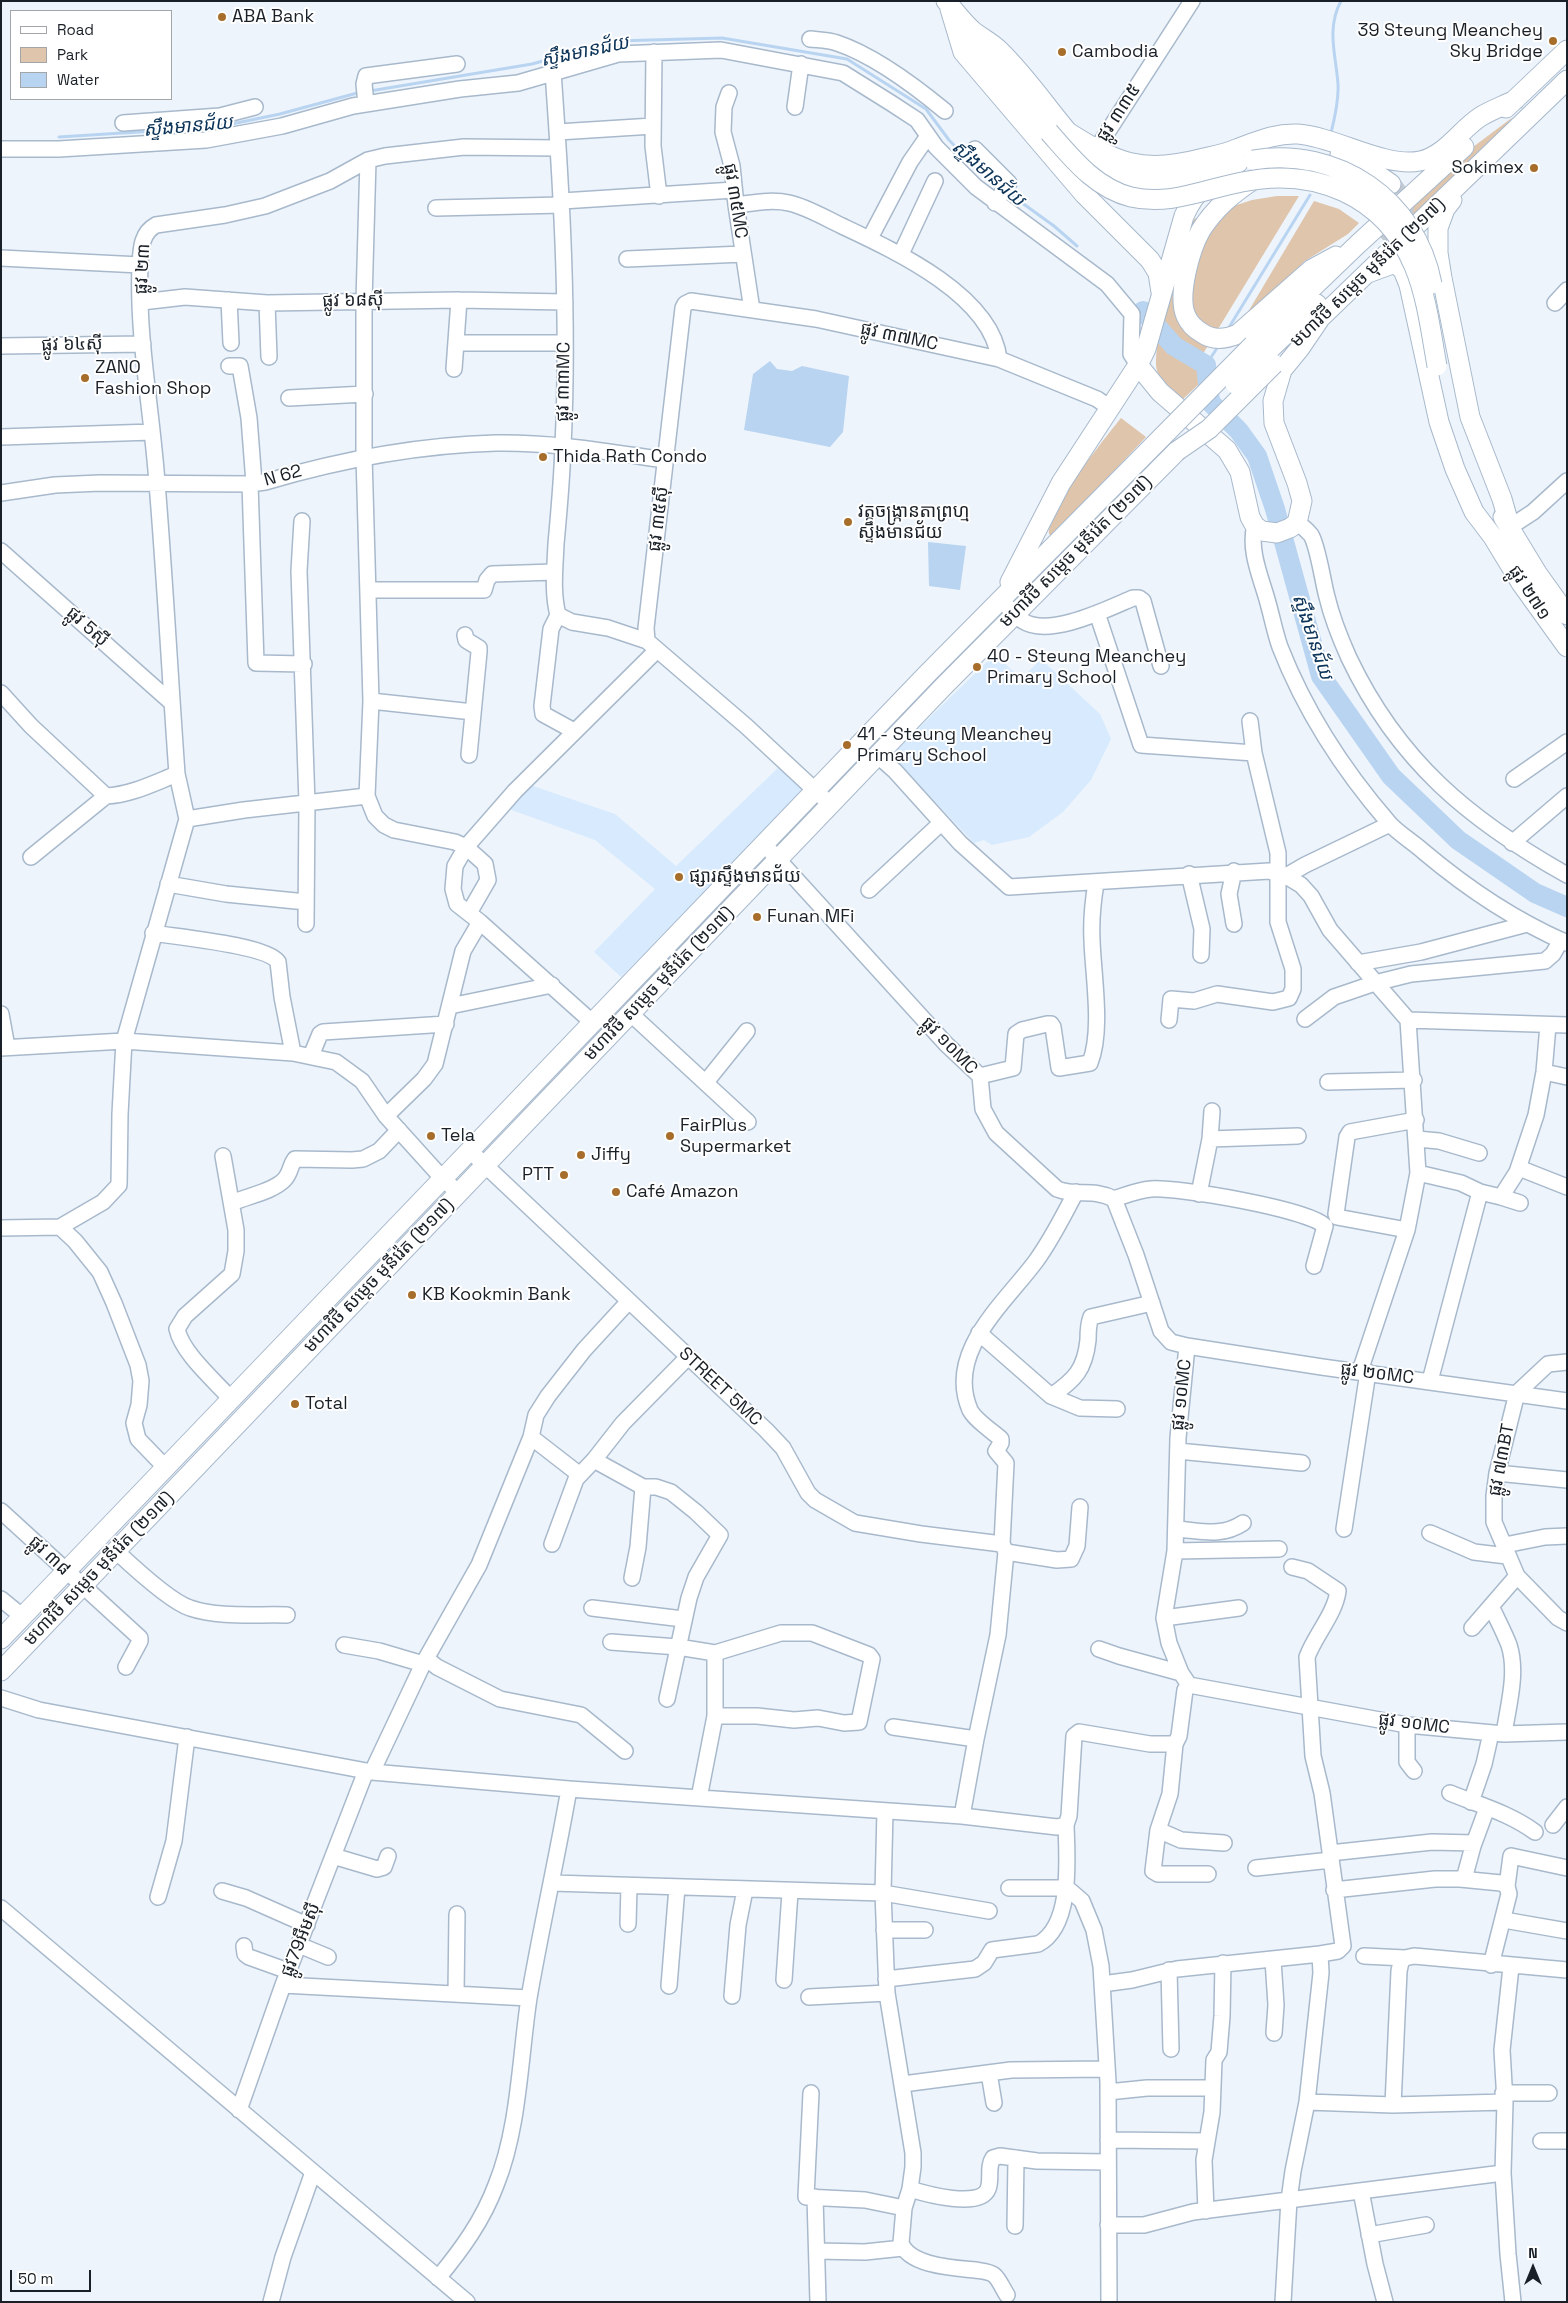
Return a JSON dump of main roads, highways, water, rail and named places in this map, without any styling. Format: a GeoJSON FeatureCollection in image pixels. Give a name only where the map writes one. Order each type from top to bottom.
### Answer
{"type":"FeatureCollection","features":[{"type":"Feature","properties":{"kind":"main road"},"geometry":{"type":"LineString","coordinates":[[948,3],[972,30],[999,49],[1068,132],[1097,162],[1124,177],[1138,182],[1167,184],[1182,181],[1242,158],[1269,145],[1315,148],[1365,166],[1391,184]]}},
{"type":"Feature","properties":{"kind":"main road"},"geometry":{"type":"LineString","coordinates":[[948,3],[963,52],[1084,194],[1150,260],[1158,273],[1161,284],[1160,304]]}},
{"type":"Feature","properties":{"kind":"main road"},"geometry":{"type":"LineString","coordinates":[[972,30],[987,60],[1049,132],[1089,175],[1104,186],[1130,197],[1158,200],[1179,198],[1254,179],[1292,177],[1323,183],[1350,194],[1381,217],[1403,244],[1414,266],[1442,365],[1476,462],[1494,503],[1510,527]]}},
{"type":"Feature","properties":{"kind":"main road","name":"មហាវិថី សម្តេច មុនីរ៉េត (២១៧)"},"geometry":{"type":"LineString","coordinates":[[1,1671],[878,756],[1015,614],[1177,451],[1200,420],[1263,355],[1358,244],[1567,50]]}},
{"type":"Feature","properties":{"kind":"main road","name":"មហាវិថី សម្តេច មុនីរ៉េត (២១៧)"},"geometry":{"type":"LineString","coordinates":[[1,1640],[1000,599],[1162,437],[1263,355],[1319,320],[1567,80]]}},
{"type":"Feature","properties":{"kind":"main road"},"geometry":{"type":"LineString","coordinates":[[1000,599],[1061,483],[1142,357],[1160,304],[1184,216],[1191,201],[1208,181],[1242,158],[1266,137],[1300,134],[1331,141],[1392,160],[1419,161],[1429,159],[1480,117],[1515,100]]}},
{"type":"Feature","properties":{"kind":"main road"},"geometry":{"type":"LineString","coordinates":[[1068,132],[1096,150],[1122,161],[1141,166],[1160,166],[1242,158],[1284,157],[1326,163],[1365,183],[1394,208],[1415,235],[1426,260],[1455,438],[1493,537]]}},
{"type":"Feature","properties":{"kind":"main road"},"geometry":{"type":"LineString","coordinates":[[1254,179],[1226,199],[1216,210],[1201,231],[1192,254],[1183,293],[1186,316],[1197,330],[1205,336],[1216,339],[1227,338],[1248,327],[1312,269],[1358,244]]}},
{"type":"Feature","properties":{"kind":"main road"},"geometry":{"type":"LineString","coordinates":[[1462,182],[1441,219],[1438,228],[1438,253],[1466,401],[1478,439],[1502,499],[1510,527]]}},
{"type":"Feature","properties":{"kind":"main road"},"geometry":{"type":"LineString","coordinates":[[1263,355],[1384,241]]}},
{"type":"Feature","properties":{"kind":"main road"},"geometry":{"type":"LineString","coordinates":[[1368,273],[1395,263],[1400,266],[1406,276],[1434,405],[1448,450],[1474,512],[1493,537]]}},
{"type":"Feature","properties":{"kind":"main road"},"geometry":{"type":"LineString","coordinates":[[1142,357],[1160,392],[1227,450],[1240,472],[1250,517],[1256,527],[1269,533],[1277,533],[1290,528],[1296,523],[1302,501],[1274,423],[1273,401],[1282,370],[1319,320]]}},
{"type":"Feature","properties":{"kind":"main road","name":"ផ្លូវ ២៧១"},"geometry":{"type":"LineString","coordinates":[[1510,527],[1537,573],[1565,609]]}},
{"type":"Feature","properties":{"kind":"main road","name":"ផ្លូវ ២៧១"},"geometry":{"type":"LineString","coordinates":[[1493,537],[1521,584],[1567,647]]}},
{"type":"Feature","properties":{"kind":"water"},"geometry":{"type":"Polygon","coordinates":[[[770,361],[777,369],[792,371],[802,366],[849,376],[843,432],[830,447],[744,430],[753,374],[770,361]]]}},
{"type":"Feature","properties":{"kind":"water"},"geometry":{"type":"Polygon","coordinates":[[[928,542],[966,546],[960,590],[929,586],[928,542]]]}},
{"type":"Feature","properties":{"kind":"waterway"},"geometry":{"type":"LineString","coordinates":[[1331,133],[1338,90],[1333,32],[1336,11],[1341,1]]}},
{"type":"Feature","properties":{"kind":"waterway","name":"ស្ទឹងមានជ័យ"},"geometry":{"type":"LineString","coordinates":[[370,91],[532,64],[615,41],[722,38],[847,59],[926,109],[949,140],[984,176],[1000,187]]}},
{"type":"Feature","properties":{"kind":"waterway","name":"ស្ទឹងមានជ័យ"},"geometry":{"type":"LineString","coordinates":[[59,137],[217,127],[280,114],[361,92]]}},
{"type":"Feature","properties":{"kind":"waterway","name":"ស្ទឹងមានជ័យ"},"geometry":{"type":"LineString","coordinates":[[1007,192],[1054,226],[1077,246]]}},
{"type":"Feature","properties":{"kind":"waterway"},"geometry":{"type":"LineString","coordinates":[[1228,329],[1310,195]]}},
{"type":"Feature","properties":{"kind":"waterway","name":"ស្ទឹងមានជ័យ"},"geometry":{"type":"LineString","coordinates":[[1143,311],[1174,346],[1206,365],[1210,402],[1239,431],[1257,456],[1275,509],[1321,676],[1391,776],[1458,840],[1535,893],[1567,907]]}},
{"type":"Feature","properties":{"kind":"waterway"},"geometry":{"type":"LineString","coordinates":[[1206,365],[1219,345]]}},
{"type":"Feature","properties":{"kind":"tunnel"},"geometry":{"type":"LineString","coordinates":[[1384,241],[1397,227],[1404,214],[1402,200],[1391,184]]}},
{"type":"Feature","properties":{"kind":"place","name":"ABA Bank"},"geometry":{"type":"Point","coordinates":[222,17]}},
{"type":"Feature","properties":{"kind":"place","name":"39 Steung Meanchey Sky Bridge"},"geometry":{"type":"Point","coordinates":[1553,41]}},
{"type":"Feature","properties":{"kind":"place","name":"Cambodia"},"geometry":{"type":"Point","coordinates":[1062,52]}},
{"type":"Feature","properties":{"kind":"place","name":"Sokimex"},"geometry":{"type":"Point","coordinates":[1534,168]}},
{"type":"Feature","properties":{"kind":"place","name":"ZANO Fashion Shop"},"geometry":{"type":"Point","coordinates":[85,378]}},
{"type":"Feature","properties":{"kind":"place","name":"Thida Rath Condo"},"geometry":{"type":"Point","coordinates":[543,457]}},
{"type":"Feature","properties":{"kind":"place","name":"វត្តចង្ក្រានតាព្រហ្ម ស្ទឹងមានជ័យ"},"geometry":{"type":"Point","coordinates":[848,522]}},
{"type":"Feature","properties":{"kind":"place","name":"40 - Steung Meanchey Primary School"},"geometry":{"type":"Point","coordinates":[977,667]}},
{"type":"Feature","properties":{"kind":"place","name":"41 - Steung Meanchey Primary School"},"geometry":{"type":"Point","coordinates":[847,745]}},
{"type":"Feature","properties":{"kind":"place","name":"ផ្សារស្ទឹងមានជ័យ"},"geometry":{"type":"Point","coordinates":[679,877]}},
{"type":"Feature","properties":{"kind":"place","name":"Funan MFi"},"geometry":{"type":"Point","coordinates":[757,917]}},
{"type":"Feature","properties":{"kind":"place","name":"Tela"},"geometry":{"type":"Point","coordinates":[431,1136]}},
{"type":"Feature","properties":{"kind":"place","name":"FairPlus Supermarket"},"geometry":{"type":"Point","coordinates":[670,1136]}},
{"type":"Feature","properties":{"kind":"place","name":"Jiffy"},"geometry":{"type":"Point","coordinates":[581,1155]}},
{"type":"Feature","properties":{"kind":"place","name":"PTT"},"geometry":{"type":"Point","coordinates":[564,1175]}},
{"type":"Feature","properties":{"kind":"place","name":"Café Amazon"},"geometry":{"type":"Point","coordinates":[616,1192]}},
{"type":"Feature","properties":{"kind":"place","name":"KB Kookmin Bank"},"geometry":{"type":"Point","coordinates":[412,1295]}},
{"type":"Feature","properties":{"kind":"place","name":"Total"},"geometry":{"type":"Point","coordinates":[295,1404]}}]}
